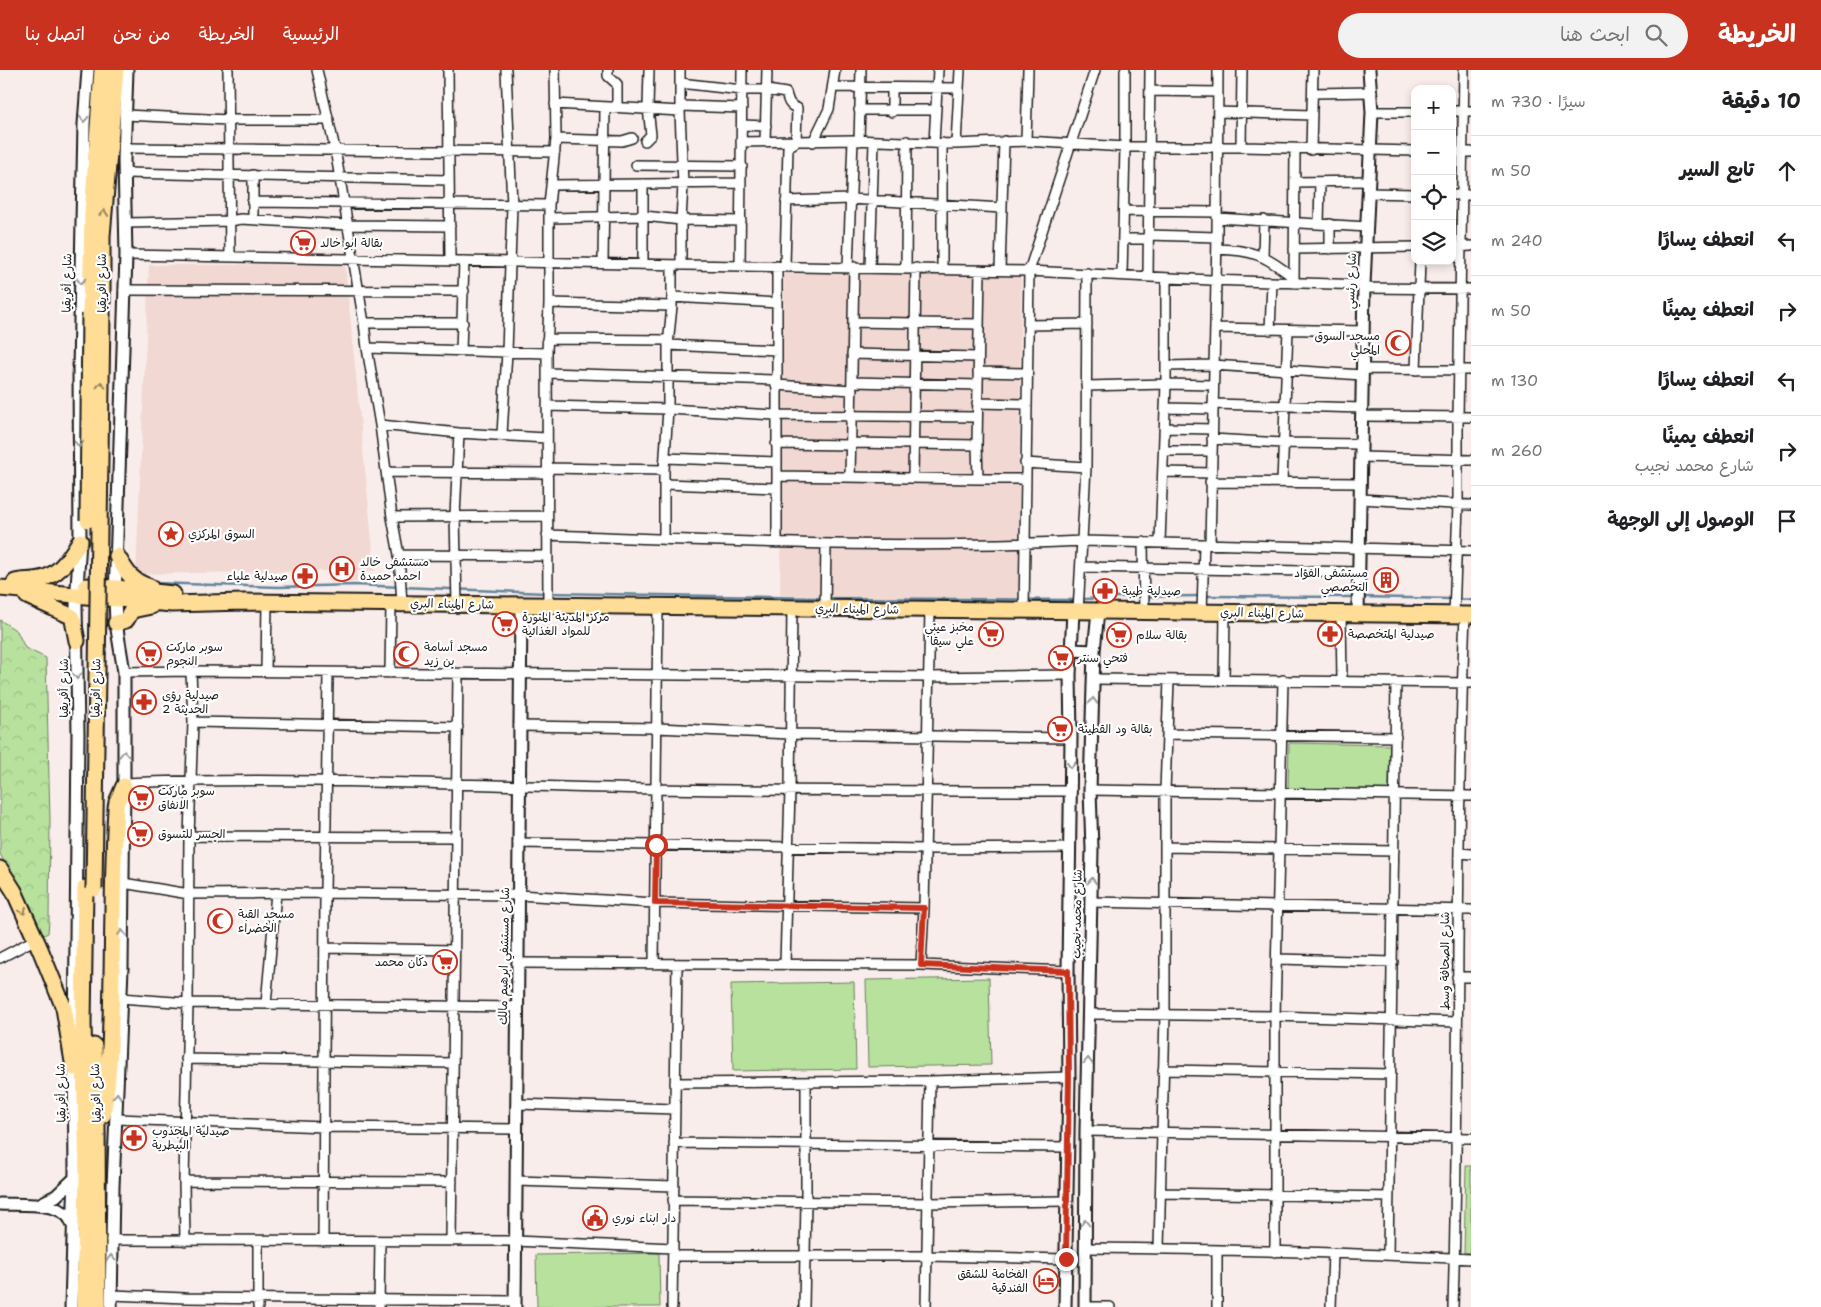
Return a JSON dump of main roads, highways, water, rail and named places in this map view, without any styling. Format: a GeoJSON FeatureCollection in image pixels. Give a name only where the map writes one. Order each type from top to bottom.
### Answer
{"type":"FeatureCollection","features":[{"type":"Feature","properties":{"kind":"highway","name":"شارع افريقيا"},"geometry":{"type":"LineString","coordinates":[[98,1307],[97,1146],[90,888],[96,314],[92,214],[102,70]]}},
{"type":"Feature","properties":{"kind":"highway","name":"شارع افريقيا"},"geometry":{"type":"LineString","coordinates":[[96,314],[114,99],[124,71]]}},
{"type":"Feature","properties":{"kind":"highway"},"geometry":{"type":"LineString","coordinates":[[114,99],[125,118]]}},
{"type":"Feature","properties":{"kind":"highway"},"geometry":{"type":"LineString","coordinates":[[7,585],[46,577],[56,571],[80,541]]}},
{"type":"Feature","properties":{"kind":"highway"},"geometry":{"type":"LineString","coordinates":[[117,556],[130,577],[172,599]]}},
{"type":"Feature","properties":{"kind":"highway"},"geometry":{"type":"LineString","coordinates":[[7,585],[172,599]]}},
{"type":"Feature","properties":{"kind":"highway"},"geometry":{"type":"LineString","coordinates":[[7,585],[71,616],[77,641]]}},
{"type":"Feature","properties":{"kind":"highway"},"geometry":{"type":"LineString","coordinates":[[116,623],[126,620],[132,610],[172,599]]}},
{"type":"Feature","properties":{"kind":"highway","name":"شارع الميناء البري"},"geometry":{"type":"LineString","coordinates":[[172,599],[243,602],[548,606],[1464,615]]}},
{"type":"Feature","properties":{"kind":"highway"},"geometry":{"type":"LineString","coordinates":[[97,1146],[107,1096],[116,808],[124,784]]}},
{"type":"Feature","properties":{"kind":"highway"},"geometry":{"type":"LineString","coordinates":[[0,869],[14,891],[64,1008],[74,1068]]}},
{"type":"Feature","properties":{"kind":"highway","name":"شارع افريقيا"},"geometry":{"type":"LineString","coordinates":[[84,1307],[87,1175],[83,1023],[90,888]]}},
{"type":"Feature","properties":{"kind":"waterway"},"geometry":{"type":"LineString","coordinates":[[153,583],[278,587],[354,585],[545,593]]}},
{"type":"Feature","properties":{"kind":"waterway"},"geometry":{"type":"LineString","coordinates":[[550,593],[822,598]]}},
{"type":"Feature","properties":{"kind":"waterway"},"geometry":{"type":"LineString","coordinates":[[828,598],[1072,600],[1113,597],[1200,596]]}},
{"type":"Feature","properties":{"kind":"waterway"},"geometry":{"type":"LineString","coordinates":[[1205,596],[1355,597]]}},
{"type":"Feature","properties":{"kind":"waterway"},"geometry":{"type":"LineString","coordinates":[[1363,597],[1452,599]]}},
{"type":"Feature","properties":{"kind":"waterway"},"geometry":{"type":"LineString","coordinates":[[1458,599],[1471,600]]}},
{"type":"Feature","properties":{"kind":"place","name":"بقالة ابو خالد"},"geometry":{"type":"Point","coordinates":[303,243]}},
{"type":"Feature","properties":{"kind":"place","name":"مسجد السوق المحلي"},"geometry":{"type":"Point","coordinates":[1398,343]}},
{"type":"Feature","properties":{"kind":"place","name":"السوق المركزي"},"geometry":{"type":"Point","coordinates":[171,534]}},
{"type":"Feature","properties":{"kind":"place","name":"مستشفى خالد احمد حميدة"},"geometry":{"type":"Point","coordinates":[342,569]}},
{"type":"Feature","properties":{"kind":"place","name":"صيدلية علياء"},"geometry":{"type":"Point","coordinates":[305,576]}},
{"type":"Feature","properties":{"kind":"place","name":"مستشفى الفؤاد التخصصي"},"geometry":{"type":"Point","coordinates":[1386,580]}},
{"type":"Feature","properties":{"kind":"place","name":"صيدلية طيبة"},"geometry":{"type":"Point","coordinates":[1105,591]}},
{"type":"Feature","properties":{"kind":"place","name":"مركز المدينة المنورة للمواد الغذائية"},"geometry":{"type":"Point","coordinates":[505,624]}},
{"type":"Feature","properties":{"kind":"place","name":"مخبز عيني علي سيقا"},"geometry":{"type":"Point","coordinates":[991,634]}},
{"type":"Feature","properties":{"kind":"place","name":"صيدلية المتخصصة"},"geometry":{"type":"Point","coordinates":[1330,634]}},
{"type":"Feature","properties":{"kind":"place","name":"بقالة سلام"},"geometry":{"type":"Point","coordinates":[1119,635]}},
{"type":"Feature","properties":{"kind":"place","name":"سوبر ماركت النجوم"},"geometry":{"type":"Point","coordinates":[149,654]}},
{"type":"Feature","properties":{"kind":"place","name":"مسجد أسامة بن زيد"},"geometry":{"type":"Point","coordinates":[406,654]}},
{"type":"Feature","properties":{"kind":"place","name":"فتحي سنتر"},"geometry":{"type":"Point","coordinates":[1061,658]}},
{"type":"Feature","properties":{"kind":"place","name":"صيدلية رؤى الحديثة 2"},"geometry":{"type":"Point","coordinates":[144,702]}},
{"type":"Feature","properties":{"kind":"place","name":"بقالة ود القطينة"},"geometry":{"type":"Point","coordinates":[1060,729]}},
{"type":"Feature","properties":{"kind":"place","name":"سوبر ماركت الانفاق"},"geometry":{"type":"Point","coordinates":[141,798]}},
{"type":"Feature","properties":{"kind":"place","name":"الجسر للتسوق"},"geometry":{"type":"Point","coordinates":[140,834]}},
{"type":"Feature","properties":{"kind":"place","name":"مسجد القبة الخضراء"},"geometry":{"type":"Point","coordinates":[220,921]}},
{"type":"Feature","properties":{"kind":"place","name":"دكان محمد"},"geometry":{"type":"Point","coordinates":[445,962]}},
{"type":"Feature","properties":{"kind":"place","name":"صيدلية المجذوب البيطرية"},"geometry":{"type":"Point","coordinates":[134,1138]}},
{"type":"Feature","properties":{"kind":"place","name":"دار ابناء نوري"},"geometry":{"type":"Point","coordinates":[595,1218]}},
{"type":"Feature","properties":{"kind":"place","name":"الفخامة للشقق الفندقية"},"geometry":{"type":"Point","coordinates":[1046,1281]}}]}
